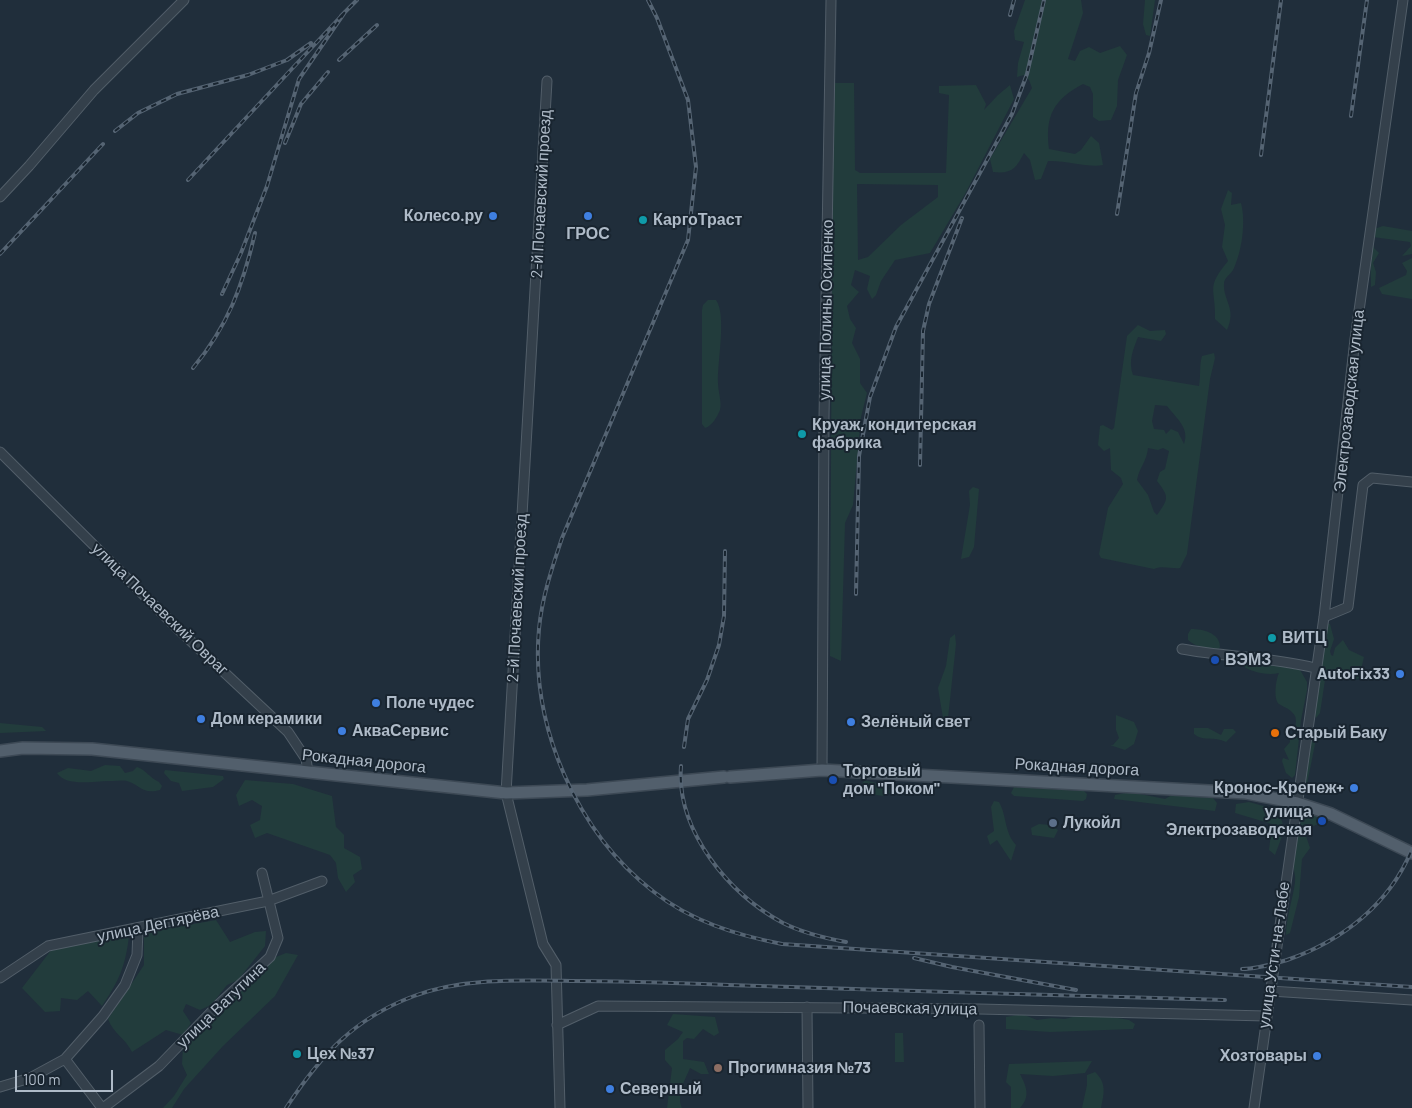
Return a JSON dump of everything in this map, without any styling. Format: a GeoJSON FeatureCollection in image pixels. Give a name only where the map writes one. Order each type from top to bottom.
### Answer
{"type":"FeatureCollection","features":[{"type":"Feature","properties":{"kind":"main road","name":"Рокадная дорога"},"geometry":{"type":"LineString","coordinates":[[0,751],[23,748],[92,749],[506,793],[587,790],[822,770],[1246,793],[1296,803],[1331,814],[1412,853]]}},
{"type":"Feature","properties":{"kind":"street"},"geometry":{"type":"LineString","coordinates":[[0,197],[30,166],[94,90],[184,0]]}},
{"type":"Feature","properties":{"kind":"street","name":"улица Полины Осипенко"},"geometry":{"type":"LineString","coordinates":[[822,770],[824,418],[832,0]]}},
{"type":"Feature","properties":{"kind":"street","name":"Электрозаводская улица"},"geometry":{"type":"LineString","coordinates":[[1296,803],[1324,617],[1355,339],[1403,0]]}},
{"type":"Feature","properties":{"kind":"street","name":"2-й Почаевский проезд"},"geometry":{"type":"LineString","coordinates":[[547,81],[506,793],[542,944],[556,966],[560,1108]]}},
{"type":"Feature","properties":{"kind":"street","name":"улица Почаевский Овраг"},"geometry":{"type":"LineString","coordinates":[[0,452],[180,631],[288,732],[306,758],[308,772]]}},
{"type":"Feature","properties":{"kind":"street"},"geometry":{"type":"LineString","coordinates":[[1324,617],[1348,607],[1363,486],[1372,478],[1412,482]]}},
{"type":"Feature","properties":{"kind":"street"},"geometry":{"type":"LineString","coordinates":[[1182,649],[1285,661],[1315,668]]}},
{"type":"Feature","properties":{"kind":"street","name":"улица Усти-на-Лабе"},"geometry":{"type":"LineString","coordinates":[[1254,1108],[1296,803]]}},
{"type":"Feature","properties":{"kind":"street","name":"улица Ватутина"},"geometry":{"type":"LineString","coordinates":[[103,1108],[159,1066],[219,1004],[270,957],[278,938],[262,872]]}},
{"type":"Feature","properties":{"kind":"street","name":"улица Дегтярёва"},"geometry":{"type":"LineString","coordinates":[[0,978],[48,946],[268,901],[322,881]]}},
{"type":"Feature","properties":{"kind":"street"},"geometry":{"type":"LineString","coordinates":[[0,1088],[30,1078],[65,1059],[104,1016],[125,985],[137,955],[138,929]]}},
{"type":"Feature","properties":{"kind":"street"},"geometry":{"type":"LineString","coordinates":[[1270,991],[1412,1000]]}},
{"type":"Feature","properties":{"kind":"street","name":"Почаевская улица"},"geometry":{"type":"LineString","coordinates":[[557,1024],[598,1006],[807,1006],[1266,1016]]}},
{"type":"Feature","properties":{"kind":"street"},"geometry":{"type":"LineString","coordinates":[[807,1006],[808,1108]]}},
{"type":"Feature","properties":{"kind":"street"},"geometry":{"type":"LineString","coordinates":[[979,1025],[980,1108]]}},
{"type":"Feature","properties":{"kind":"street"},"geometry":{"type":"LineString","coordinates":[[65,1059],[103,1108]]}},
{"type":"Feature","properties":{"kind":"green space"},"geometry":{"type":"Polygon","coordinates":[[[1025,0],[1081,0],[1083,13],[1068,59],[1075,61],[1080,51],[1089,47],[1100,53],[1120,46],[1127,55],[1118,80],[1117,106],[1111,120],[1099,121],[1093,117],[1093,94],[1090,87],[1083,84],[1064,96],[1058,103],[1053,110],[1048,127],[1049,149],[1075,154],[1081,150],[1091,136],[1099,143],[1103,165],[1048,161],[1041,179],[1035,180],[1030,160],[1024,153],[1015,167],[1009,171],[993,172],[990,159],[1032,88],[1029,80],[1024,75],[1017,77],[1018,63],[1024,42],[1015,40],[1014,31],[1025,0]]]}},
{"type":"Feature","properties":{"kind":"green space"},"geometry":{"type":"Polygon","coordinates":[[[1145,0],[1155,0],[1150,36],[1146,35],[1143,24],[1145,0]]]}},
{"type":"Feature","properties":{"kind":"green space"},"geometry":{"type":"Polygon","coordinates":[[[833,83],[854,83],[855,170],[860,173],[946,173],[949,95],[939,93],[939,86],[976,85],[986,104],[984,110],[1010,85],[1014,99],[965,194],[930,253],[895,260],[872,299],[867,289],[870,276],[855,270],[851,285],[859,292],[847,306],[850,319],[856,328],[852,343],[860,359],[860,383],[867,393],[861,417],[853,505],[845,523],[841,661],[830,656],[833,83]],[[857,184],[858,260],[868,257],[901,225],[938,197],[938,185],[857,184]]]}},
{"type":"Feature","properties":{"kind":"green space"},"geometry":{"type":"Polygon","coordinates":[[[1228,190],[1232,193],[1231,205],[1241,203],[1243,227],[1237,261],[1224,282],[1224,290],[1231,316],[1227,330],[1215,319],[1213,288],[1216,277],[1228,261],[1222,247],[1225,225],[1221,209],[1228,190]]]}},
{"type":"Feature","properties":{"kind":"green space"},"geometry":{"type":"Polygon","coordinates":[[[1383,226],[1412,231],[1412,254],[1402,256],[1411,246],[1410,242],[1373,237],[1374,248],[1379,253],[1373,263],[1376,272],[1375,285],[1371,287],[1370,239],[1374,229],[1383,226]]]}},
{"type":"Feature","properties":{"kind":"green space"},"geometry":{"type":"Polygon","coordinates":[[[1412,258],[1412,299],[1382,294],[1379,288],[1406,275],[1407,271],[1402,263],[1412,258]]]}},
{"type":"Feature","properties":{"kind":"green space"},"geometry":{"type":"Polygon","coordinates":[[[708,300],[716,300],[721,317],[718,374],[720,410],[714,421],[705,428],[702,424],[702,310],[703,305],[708,300]]]}},
{"type":"Feature","properties":{"kind":"green space"},"geometry":{"type":"Polygon","coordinates":[[[1138,325],[1150,331],[1165,330],[1166,334],[1161,341],[1138,337],[1131,360],[1133,375],[1199,386],[1202,356],[1214,353],[1215,358],[1210,379],[1187,554],[1180,568],[1160,567],[1154,569],[1101,558],[1099,554],[1108,508],[1123,484],[1121,478],[1111,470],[1110,448],[1104,451],[1098,445],[1100,426],[1103,425],[1112,430],[1114,428],[1127,336],[1138,325]],[[1155,405],[1152,421],[1154,429],[1164,430],[1166,434],[1171,429],[1178,432],[1184,444],[1184,428],[1178,419],[1167,406],[1155,405]],[[1148,448],[1137,480],[1148,495],[1154,512],[1157,515],[1164,505],[1166,498],[1164,491],[1157,481],[1160,472],[1165,469],[1169,451],[1163,448],[1158,450],[1148,448]]]}},
{"type":"Feature","properties":{"kind":"green space"},"geometry":{"type":"Polygon","coordinates":[[[973,487],[979,489],[974,547],[969,557],[961,559],[970,505],[969,491],[973,487]]]}},
{"type":"Feature","properties":{"kind":"green space"},"geometry":{"type":"Polygon","coordinates":[[[1326,623],[1330,624],[1334,639],[1330,651],[1331,655],[1333,656],[1335,648],[1343,640],[1349,650],[1364,657],[1359,678],[1354,681],[1339,676],[1325,680],[1320,713],[1316,718],[1312,713],[1326,623]]]}},
{"type":"Feature","properties":{"kind":"green space"},"geometry":{"type":"Polygon","coordinates":[[[1191,629],[1205,631],[1214,635],[1219,642],[1220,647],[1218,650],[1198,646],[1188,640],[1188,634],[1191,629]]]}},
{"type":"Feature","properties":{"kind":"green space"},"geometry":{"type":"Polygon","coordinates":[[[955,634],[956,644],[948,718],[943,718],[938,688],[946,666],[950,638],[955,634]]]}},
{"type":"Feature","properties":{"kind":"green space"},"geometry":{"type":"Polygon","coordinates":[[[1242,662],[1268,662],[1299,668],[1307,682],[1295,775],[1292,778],[1286,773],[1282,761],[1283,758],[1289,760],[1284,749],[1290,742],[1289,735],[1295,732],[1296,720],[1291,711],[1277,701],[1276,689],[1279,673],[1264,674],[1244,667],[1240,664],[1242,662]]]}},
{"type":"Feature","properties":{"kind":"green space"},"geometry":{"type":"Polygon","coordinates":[[[1116,715],[1134,722],[1138,731],[1134,744],[1125,750],[1110,745],[1113,745],[1119,738],[1116,730],[1116,715]]]}},
{"type":"Feature","properties":{"kind":"green space"},"geometry":{"type":"Polygon","coordinates":[[[0,723],[42,727],[46,731],[0,733],[0,723]]]}},
{"type":"Feature","properties":{"kind":"green space"},"geometry":{"type":"Polygon","coordinates":[[[1194,728],[1208,728],[1221,735],[1224,729],[1233,729],[1236,732],[1226,742],[1198,736],[1194,734],[1194,728]]]}},
{"type":"Feature","properties":{"kind":"green space"},"geometry":{"type":"Polygon","coordinates":[[[1310,735],[1316,739],[1305,794],[1303,794],[1310,735]]]}},
{"type":"Feature","properties":{"kind":"green space"},"geometry":{"type":"Polygon","coordinates":[[[105,765],[120,766],[125,773],[133,771],[137,767],[162,786],[160,790],[149,791],[127,781],[75,782],[62,778],[57,773],[68,768],[91,771],[105,765]]]}},
{"type":"Feature","properties":{"kind":"green space"},"geometry":{"type":"Polygon","coordinates":[[[165,770],[223,776],[224,779],[213,787],[182,791],[179,783],[171,781],[164,773],[165,770]]]}},
{"type":"Feature","properties":{"kind":"green space"},"geometry":{"type":"Polygon","coordinates":[[[245,780],[293,784],[332,796],[336,827],[344,835],[344,848],[360,857],[362,869],[353,875],[355,882],[346,892],[338,878],[336,863],[330,855],[267,833],[255,838],[250,825],[260,820],[262,806],[252,800],[239,806],[236,795],[245,780]]]}},
{"type":"Feature","properties":{"kind":"green space"},"geometry":{"type":"Polygon","coordinates":[[[865,780],[876,783],[885,780],[891,793],[883,796],[863,793],[859,787],[865,780]]]}},
{"type":"Feature","properties":{"kind":"green space"},"geometry":{"type":"Polygon","coordinates":[[[1014,787],[1084,791],[1087,794],[1086,799],[1083,801],[1014,796],[1011,793],[1014,787]]]}},
{"type":"Feature","properties":{"kind":"green space"},"geometry":{"type":"Polygon","coordinates":[[[1130,792],[1165,799],[1172,795],[1213,798],[1217,803],[1215,811],[1114,799],[1115,795],[1130,792]]]}},
{"type":"Feature","properties":{"kind":"green space"},"geometry":{"type":"Polygon","coordinates":[[[994,801],[999,802],[1009,835],[1016,845],[1011,861],[997,840],[990,845],[987,836],[994,831],[991,807],[994,801]]]}},
{"type":"Feature","properties":{"kind":"green space"},"geometry":{"type":"Polygon","coordinates":[[[1249,802],[1267,807],[1269,814],[1277,815],[1282,821],[1284,831],[1275,855],[1269,850],[1272,824],[1235,813],[1236,804],[1249,802]]]}},
{"type":"Feature","properties":{"kind":"green space"},"geometry":{"type":"Polygon","coordinates":[[[1314,814],[1325,821],[1304,830],[1310,848],[1302,859],[1299,897],[1290,933],[1286,935],[1295,882],[1294,851],[1302,816],[1314,814]]]}},
{"type":"Feature","properties":{"kind":"green space"},"geometry":{"type":"Polygon","coordinates":[[[1039,824],[1050,825],[1058,830],[1054,838],[1032,835],[1031,828],[1039,824]]]}},
{"type":"Feature","properties":{"kind":"green space"},"geometry":{"type":"Polygon","coordinates":[[[216,920],[230,942],[255,932],[266,931],[265,946],[238,980],[227,985],[211,1005],[200,1010],[186,1004],[183,1011],[191,1023],[183,1035],[166,1030],[132,1052],[108,1019],[144,965],[144,933],[216,920]]]}},
{"type":"Feature","properties":{"kind":"green space"},"geometry":{"type":"Polygon","coordinates":[[[129,935],[121,972],[102,1006],[88,991],[77,1000],[61,998],[60,1011],[45,1012],[22,988],[52,949],[129,935]]]}},
{"type":"Feature","properties":{"kind":"green space"},"geometry":{"type":"Polygon","coordinates":[[[286,953],[298,955],[275,996],[223,1046],[184,1089],[172,1108],[163,1108],[174,1096],[187,1075],[182,1064],[183,1047],[276,957],[286,953]]]}},
{"type":"Feature","properties":{"kind":"green space"},"geometry":{"type":"Polygon","coordinates":[[[673,1014],[715,1017],[719,1033],[714,1036],[703,1029],[694,1039],[687,1038],[683,1041],[683,1059],[704,1062],[709,1074],[701,1074],[690,1068],[680,1098],[682,1108],[667,1108],[672,1068],[665,1060],[665,1050],[683,1032],[667,1025],[673,1014]]]}},
{"type":"Feature","properties":{"kind":"green space"},"geometry":{"type":"Polygon","coordinates":[[[1022,1014],[1037,1020],[1065,1019],[1080,1015],[1107,1016],[1129,1020],[1135,1024],[1133,1029],[1050,1032],[1006,1029],[1006,1017],[1022,1014]]]}},
{"type":"Feature","properties":{"kind":"green space"},"geometry":{"type":"Polygon","coordinates":[[[895,1033],[903,1033],[904,1062],[895,1062],[895,1033]]]}},
{"type":"Feature","properties":{"kind":"green space"},"geometry":{"type":"Polygon","coordinates":[[[1092,1061],[1085,1073],[1053,1076],[1020,1074],[1026,1087],[1025,1099],[1020,1108],[1011,1108],[1011,1087],[1006,1082],[1009,1064],[1092,1061]]]}},
{"type":"Feature","properties":{"kind":"green space"},"geometry":{"type":"Polygon","coordinates":[[[1095,1072],[1103,1085],[1104,1093],[1101,1108],[1082,1108],[1087,1075],[1095,1072]]]}},
{"type":"Feature","properties":{"kind":"railway"},"geometry":{"type":"LineString","coordinates":[[341,16],[357,0]]}},
{"type":"Feature","properties":{"kind":"railway"},"geometry":{"type":"LineString","coordinates":[[648,0],[657,18],[688,100],[696,167],[688,240],[562,538],[545,594],[539,629],[538,666],[542,703],[551,739],[564,775],[581,808],[602,840],[627,868],[654,892],[683,911],[715,926],[782,944],[1412,987]]}},
{"type":"Feature","properties":{"kind":"railway"},"geometry":{"type":"LineString","coordinates":[[1010,15],[1014,0]]}},
{"type":"Feature","properties":{"kind":"railway"},"geometry":{"type":"LineString","coordinates":[[856,594],[859,456],[870,397],[896,327],[1012,114],[1027,74],[1044,0]]}},
{"type":"Feature","properties":{"kind":"railway"},"geometry":{"type":"LineString","coordinates":[[1117,214],[1136,93],[1149,53],[1161,0]]}},
{"type":"Feature","properties":{"kind":"railway"},"geometry":{"type":"LineString","coordinates":[[1261,155],[1281,0]]}},
{"type":"Feature","properties":{"kind":"railway"},"geometry":{"type":"LineString","coordinates":[[1351,116],[1367,0]]}},
{"type":"Feature","properties":{"kind":"railway"},"geometry":{"type":"LineString","coordinates":[[188,180],[345,12],[299,79],[267,186],[241,253],[222,294]]}},
{"type":"Feature","properties":{"kind":"railway"},"geometry":{"type":"LineString","coordinates":[[339,60],[377,25]]}},
{"type":"Feature","properties":{"kind":"railway"},"geometry":{"type":"LineString","coordinates":[[115,131],[138,113],[177,94],[248,75],[287,60],[311,43]]}},
{"type":"Feature","properties":{"kind":"railway"},"geometry":{"type":"LineString","coordinates":[[285,143],[301,104],[328,72]]}},
{"type":"Feature","properties":{"kind":"railway"},"geometry":{"type":"LineString","coordinates":[[0,254],[103,144]]}},
{"type":"Feature","properties":{"kind":"railway"},"geometry":{"type":"LineString","coordinates":[[920,465],[923,331],[929,304],[962,218]]}},
{"type":"Feature","properties":{"kind":"railway"},"geometry":{"type":"LineString","coordinates":[[193,368],[216,337],[233,304],[255,233]]}},
{"type":"Feature","properties":{"kind":"railway"},"geometry":{"type":"LineString","coordinates":[[684,747],[688,719],[707,680],[719,645],[724,616],[725,551]]}},
{"type":"Feature","properties":{"kind":"railway"},"geometry":{"type":"LineString","coordinates":[[681,766],[682,790],[687,814],[697,837],[710,858],[726,878],[763,911],[783,923],[814,935],[846,942]]}},
{"type":"Feature","properties":{"kind":"railway"},"geometry":{"type":"LineString","coordinates":[[1242,969],[1287,960],[1307,952],[1345,931],[1362,918],[1391,887],[1403,869],[1412,849]]}},
{"type":"Feature","properties":{"kind":"railway"},"geometry":{"type":"LineString","coordinates":[[914,958],[1076,990]]}},
{"type":"Feature","properties":{"kind":"railway"},"geometry":{"type":"LineString","coordinates":[[286,1108],[312,1071],[326,1055],[340,1041],[373,1016],[392,1005],[414,996],[433,990],[472,983],[531,980],[631,982],[1225,1000]]}},
{"type":"Feature","properties":{"kind":"place","name":"Колесо.ру"},"geometry":{"type":"Point","coordinates":[493,216]}},
{"type":"Feature","properties":{"kind":"place","name":"ГРОС"},"geometry":{"type":"Point","coordinates":[588,216]}},
{"type":"Feature","properties":{"kind":"place","name":"КаргоТраст"},"geometry":{"type":"Point","coordinates":[643,220]}},
{"type":"Feature","properties":{"kind":"place","name":"Круаж, кондитерская фабрика"},"geometry":{"type":"Point","coordinates":[802,434]}},
{"type":"Feature","properties":{"kind":"place","name":"ВИТЦ"},"geometry":{"type":"Point","coordinates":[1272,638]}},
{"type":"Feature","properties":{"kind":"place","name":"ВЭМЗ"},"geometry":{"type":"Point","coordinates":[1215,660]}},
{"type":"Feature","properties":{"kind":"place","name":"AutoFix33"},"geometry":{"type":"Point","coordinates":[1400,674]}},
{"type":"Feature","properties":{"kind":"place","name":"Поле чудес"},"geometry":{"type":"Point","coordinates":[376,703]}},
{"type":"Feature","properties":{"kind":"place","name":"Дом керамики"},"geometry":{"type":"Point","coordinates":[201,719]}},
{"type":"Feature","properties":{"kind":"place","name":"Зелёный свет"},"geometry":{"type":"Point","coordinates":[851,722]}},
{"type":"Feature","properties":{"kind":"place","name":"АкваСервис"},"geometry":{"type":"Point","coordinates":[342,731]}},
{"type":"Feature","properties":{"kind":"place","name":"Старый Баку"},"geometry":{"type":"Point","coordinates":[1275,733]}},
{"type":"Feature","properties":{"kind":"place","name":"Торговый дом \"Поком\""},"geometry":{"type":"Point","coordinates":[833,780]}},
{"type":"Feature","properties":{"kind":"place","name":"Кронос-Крепеж+"},"geometry":{"type":"Point","coordinates":[1354,788]}},
{"type":"Feature","properties":{"kind":"place","name":"улица Электрозаводская"},"geometry":{"type":"Point","coordinates":[1322,821]}},
{"type":"Feature","properties":{"kind":"place","name":"Лукойл"},"geometry":{"type":"Point","coordinates":[1053,823]}},
{"type":"Feature","properties":{"kind":"place","name":"Цех №37"},"geometry":{"type":"Point","coordinates":[297,1054]}},
{"type":"Feature","properties":{"kind":"place","name":"Хозтовары"},"geometry":{"type":"Point","coordinates":[1317,1056]}},
{"type":"Feature","properties":{"kind":"place","name":"Прогимназия №73"},"geometry":{"type":"Point","coordinates":[718,1068]}},
{"type":"Feature","properties":{"kind":"place","name":"Северный"},"geometry":{"type":"Point","coordinates":[610,1089]}}]}
